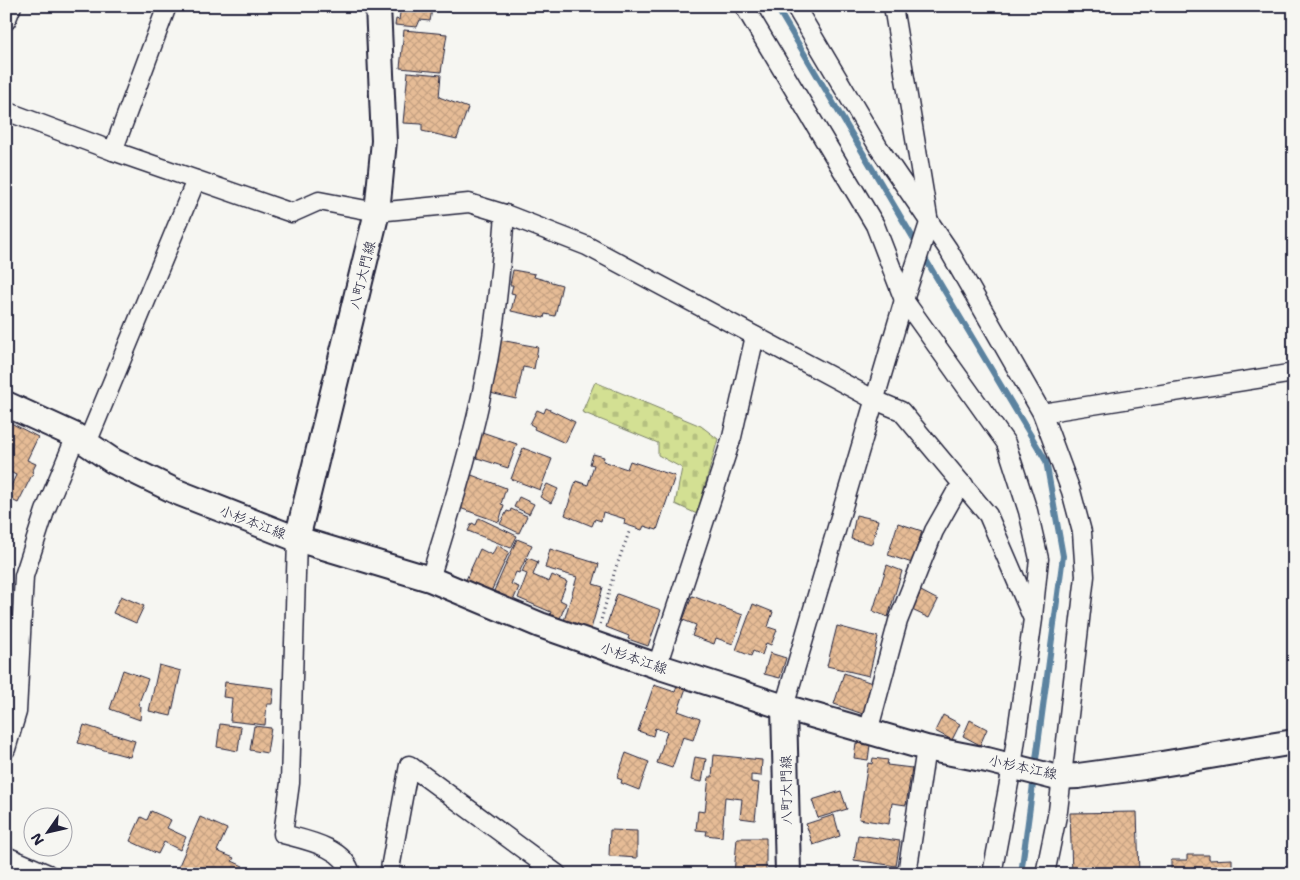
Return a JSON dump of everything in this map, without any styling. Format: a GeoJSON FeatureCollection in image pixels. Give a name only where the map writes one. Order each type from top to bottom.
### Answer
{"type":"FeatureCollection","features":[{"type":"Feature","properties":{"kind":"main road","name":"八町大門線"},"geometry":{"type":"LineString","coordinates":[[297,539],[377,212],[384,141],[378,6]]}},
{"type":"Feature","properties":{"kind":"main road","name":"小杉本江線"},"geometry":{"type":"LineString","coordinates":[[6,404],[81,440],[113,461],[177,492],[297,539],[430,579],[540,625],[657,666],[784,707],[926,748],[1057,776],[1078,776],[1294,742]]}},
{"type":"Feature","properties":{"kind":"main road","name":"八町大門線"},"geometry":{"type":"LineString","coordinates":[[784,707],[788,874]]}},
{"type":"Feature","properties":{"kind":"street"},"geometry":{"type":"LineString","coordinates":[[6,21],[12,6]]}},
{"type":"Feature","properties":{"kind":"street"},"geometry":{"type":"LineString","coordinates":[[113,151],[166,6]]}},
{"type":"Feature","properties":{"kind":"street"},"geometry":{"type":"LineString","coordinates":[[744,6],[875,225],[904,300],[1006,443],[1028,511],[1039,559],[1033,620],[1015,768],[992,874]]}},
{"type":"Feature","properties":{"kind":"street"},"geometry":{"type":"LineString","coordinates":[[795,6],[879,148],[948,249],[1042,413],[1071,491],[1082,532],[1085,576],[1074,684],[1057,776],[1058,812],[1045,874]]}},
{"type":"Feature","properties":{"kind":"street"},"geometry":{"type":"LineString","coordinates":[[784,707],[904,300],[930,223],[892,6]]}},
{"type":"Feature","properties":{"kind":"street"},"geometry":{"type":"LineString","coordinates":[[6,110],[113,151],[292,213],[319,201],[377,212],[469,203],[505,214],[587,246],[875,400],[902,411],[988,515],[1033,620]]}},
{"type":"Feature","properties":{"kind":"street"},"geometry":{"type":"LineString","coordinates":[[6,749],[18,712],[12,671],[24,576],[45,511],[81,440],[196,180]]}},
{"type":"Feature","properties":{"kind":"street"},"geometry":{"type":"LineString","coordinates":[[430,579],[453,505],[485,377],[502,255],[505,214]]}},
{"type":"Feature","properties":{"kind":"street"},"geometry":{"type":"LineString","coordinates":[[657,666],[732,437],[755,336]]}},
{"type":"Feature","properties":{"kind":"street"},"geometry":{"type":"LineString","coordinates":[[1042,413],[1294,373]]}},
{"type":"Feature","properties":{"kind":"street"},"geometry":{"type":"LineString","coordinates":[[868,732],[898,621],[934,531],[956,492],[964,485]]}},
{"type":"Feature","properties":{"kind":"street"},"geometry":{"type":"LineString","coordinates":[[297,539],[291,763],[282,834],[326,846],[354,871]]}},
{"type":"Feature","properties":{"kind":"street"},"geometry":{"type":"LineString","coordinates":[[907,874],[926,748]]}},
{"type":"Feature","properties":{"kind":"street"},"geometry":{"type":"LineString","coordinates":[[389,874],[409,765],[557,874]]}},
{"type":"Feature","properties":{"kind":"street"},"geometry":{"type":"LineString","coordinates":[[6,856],[48,874]]}},
{"type":"Feature","properties":{"kind":"path"},"geometry":{"type":"LineString","coordinates":[[594,644],[615,570],[630,530]]}},
{"type":"Feature","properties":{"kind":"green space"},"geometry":{"type":"Polygon","coordinates":[[[595,382],[701,426],[718,439],[697,514],[675,504],[682,468],[658,455],[658,443],[582,412],[595,382]]]}},
{"type":"Feature","properties":{"kind":"building"},"geometry":{"type":"Polygon","coordinates":[[[401,6],[452,6],[451,12],[432,9],[430,21],[420,20],[417,27],[395,25],[396,19],[399,20],[401,6]]]}},
{"type":"Feature","properties":{"kind":"building"},"geometry":{"type":"Polygon","coordinates":[[[404,30],[447,34],[441,72],[400,68],[404,30]]]}},
{"type":"Feature","properties":{"kind":"building"},"geometry":{"type":"Polygon","coordinates":[[[408,72],[441,75],[439,97],[468,108],[457,139],[422,131],[422,124],[403,123],[408,72]]]}},
{"type":"Feature","properties":{"kind":"building"},"geometry":{"type":"Polygon","coordinates":[[[513,270],[535,274],[534,277],[562,285],[555,316],[545,314],[544,318],[511,311],[515,294],[511,293],[513,285],[510,285],[513,270]]]}},
{"type":"Feature","properties":{"kind":"building"},"geometry":{"type":"Polygon","coordinates":[[[500,340],[538,347],[534,369],[523,367],[516,399],[490,393],[500,340]]]}},
{"type":"Feature","properties":{"kind":"building"},"geometry":{"type":"Polygon","coordinates":[[[546,408],[575,422],[565,443],[534,429],[535,427],[530,424],[537,410],[544,413],[546,408]]]}},
{"type":"Feature","properties":{"kind":"building"},"geometry":{"type":"Polygon","coordinates":[[[9,422],[38,437],[27,460],[36,464],[18,503],[6,497],[16,475],[6,470],[6,428],[9,422]]]}},
{"type":"Feature","properties":{"kind":"building"},"geometry":{"type":"Polygon","coordinates":[[[479,431],[517,444],[508,468],[471,456],[479,431]]]}},
{"type":"Feature","properties":{"kind":"building"},"geometry":{"type":"Polygon","coordinates":[[[523,448],[552,459],[540,490],[511,479],[523,448]]]}},
{"type":"Feature","properties":{"kind":"building"},"geometry":{"type":"Polygon","coordinates":[[[593,454],[604,457],[603,461],[627,469],[630,461],[675,476],[657,530],[644,526],[642,530],[624,524],[625,519],[603,512],[601,521],[595,519],[592,526],[565,515],[576,481],[588,485],[594,465],[590,464],[593,454]]]}},
{"type":"Feature","properties":{"kind":"building"},"geometry":{"type":"Polygon","coordinates":[[[469,474],[506,488],[501,504],[504,505],[499,522],[457,507],[469,474]]]}},
{"type":"Feature","properties":{"kind":"building"},"geometry":{"type":"Polygon","coordinates":[[[547,484],[558,489],[551,503],[540,497],[547,484]]]}},
{"type":"Feature","properties":{"kind":"building"},"geometry":{"type":"Polygon","coordinates":[[[519,497],[534,504],[529,514],[514,507],[519,497]]]}},
{"type":"Feature","properties":{"kind":"building"},"geometry":{"type":"Polygon","coordinates":[[[511,509],[527,516],[519,533],[500,524],[507,511],[510,512],[511,509]]]}},
{"type":"Feature","properties":{"kind":"building"},"geometry":{"type":"Polygon","coordinates":[[[856,515],[878,520],[872,544],[851,539],[856,515]]]}},
{"type":"Feature","properties":{"kind":"building"},"geometry":{"type":"Polygon","coordinates":[[[479,518],[517,536],[511,548],[468,531],[472,523],[476,525],[479,518]]]}},
{"type":"Feature","properties":{"kind":"building"},"geometry":{"type":"Polygon","coordinates":[[[898,523],[922,531],[912,563],[888,555],[898,523]]]}},
{"type":"Feature","properties":{"kind":"building"},"geometry":{"type":"Polygon","coordinates":[[[517,539],[532,545],[519,573],[516,572],[511,584],[519,587],[512,603],[498,597],[500,593],[494,591],[517,539]]]}},
{"type":"Feature","properties":{"kind":"building"},"geometry":{"type":"Polygon","coordinates":[[[497,545],[509,552],[490,594],[465,582],[480,549],[492,555],[497,545]]]}},
{"type":"Feature","properties":{"kind":"building"},"geometry":{"type":"Polygon","coordinates":[[[550,549],[599,564],[593,584],[603,587],[591,629],[564,621],[577,577],[545,568],[550,549]]]}},
{"type":"Feature","properties":{"kind":"building"},"geometry":{"type":"Polygon","coordinates":[[[528,558],[538,562],[533,575],[549,582],[552,575],[567,582],[560,600],[566,603],[559,621],[549,617],[551,612],[518,598],[527,574],[522,572],[528,558]]]}},
{"type":"Feature","properties":{"kind":"building"},"geometry":{"type":"Polygon","coordinates":[[[887,565],[902,571],[888,617],[873,611],[887,565]]]}},
{"type":"Feature","properties":{"kind":"building"},"geometry":{"type":"Polygon","coordinates":[[[921,591],[938,600],[929,618],[912,610],[921,591]]]}},
{"type":"Feature","properties":{"kind":"building"},"geometry":{"type":"Polygon","coordinates":[[[617,594],[661,610],[648,646],[628,639],[629,636],[606,627],[617,594]]]}},
{"type":"Feature","properties":{"kind":"building"},"geometry":{"type":"Polygon","coordinates":[[[121,596],[144,606],[136,623],[113,613],[121,596]]]}},
{"type":"Feature","properties":{"kind":"building"},"geometry":{"type":"Polygon","coordinates":[[[692,596],[743,615],[733,644],[716,638],[714,644],[692,636],[696,625],[683,620],[692,596]]]}},
{"type":"Feature","properties":{"kind":"building"},"geometry":{"type":"Polygon","coordinates":[[[753,604],[773,612],[768,627],[777,630],[771,645],[766,643],[762,655],[753,651],[751,656],[736,650],[753,604]]]}},
{"type":"Feature","properties":{"kind":"building"},"geometry":{"type":"Polygon","coordinates":[[[837,626],[878,637],[869,676],[827,666],[837,626]]]}},
{"type":"Feature","properties":{"kind":"building"},"geometry":{"type":"Polygon","coordinates":[[[770,653],[786,658],[780,678],[764,674],[770,653]]]}},
{"type":"Feature","properties":{"kind":"building"},"geometry":{"type":"Polygon","coordinates":[[[159,665],[181,671],[171,716],[149,711],[159,665]]]}},
{"type":"Feature","properties":{"kind":"building"},"geometry":{"type":"Polygon","coordinates":[[[123,670],[148,679],[138,705],[141,707],[140,720],[110,709],[123,670]]]}},
{"type":"Feature","properties":{"kind":"building"},"geometry":{"type":"Polygon","coordinates":[[[844,673],[872,683],[863,714],[834,704],[844,673]]]}},
{"type":"Feature","properties":{"kind":"building"},"geometry":{"type":"Polygon","coordinates":[[[225,682],[274,688],[272,704],[267,704],[265,725],[230,721],[232,698],[223,697],[225,682]]]}},
{"type":"Feature","properties":{"kind":"building"},"geometry":{"type":"Polygon","coordinates":[[[654,685],[675,692],[677,685],[686,688],[678,711],[700,719],[693,740],[683,737],[672,768],[657,763],[667,732],[655,728],[653,736],[638,731],[654,685]]]}},
{"type":"Feature","properties":{"kind":"building"},"geometry":{"type":"Polygon","coordinates":[[[943,715],[960,724],[952,740],[935,731],[943,715]]]}},
{"type":"Feature","properties":{"kind":"building"},"geometry":{"type":"Polygon","coordinates":[[[970,720],[987,729],[980,745],[963,736],[970,720]]]}},
{"type":"Feature","properties":{"kind":"building"},"geometry":{"type":"Polygon","coordinates":[[[220,724],[241,727],[238,751],[217,747],[220,724]]]}},
{"type":"Feature","properties":{"kind":"building"},"geometry":{"type":"Polygon","coordinates":[[[84,725],[135,741],[130,757],[78,743],[84,725]]]}},
{"type":"Feature","properties":{"kind":"building"},"geometry":{"type":"Polygon","coordinates":[[[254,726],[271,728],[267,753],[250,750],[254,726]]]}},
{"type":"Feature","properties":{"kind":"building"},"geometry":{"type":"Polygon","coordinates":[[[856,743],[870,745],[868,760],[854,758],[856,743]]]}},
{"type":"Feature","properties":{"kind":"building"},"geometry":{"type":"Polygon","coordinates":[[[626,753],[649,762],[639,790],[621,783],[622,780],[617,778],[626,753]]]}},
{"type":"Feature","properties":{"kind":"building"},"geometry":{"type":"Polygon","coordinates":[[[714,755],[762,760],[761,776],[751,775],[751,782],[759,783],[755,820],[740,818],[742,799],[725,797],[722,837],[706,835],[707,831],[696,830],[698,811],[705,812],[709,777],[712,777],[714,755]]]}},
{"type":"Feature","properties":{"kind":"building"},"geometry":{"type":"Polygon","coordinates":[[[695,757],[706,759],[702,782],[691,780],[695,757]]]}},
{"type":"Feature","properties":{"kind":"building"},"geometry":{"type":"Polygon","coordinates":[[[873,758],[888,760],[887,765],[912,768],[906,805],[892,803],[889,824],[859,819],[868,763],[872,764],[873,758]]]}},
{"type":"Feature","properties":{"kind":"building"},"geometry":{"type":"Polygon","coordinates":[[[841,791],[847,809],[818,818],[812,800],[841,791]]]}},
{"type":"Feature","properties":{"kind":"building"},"geometry":{"type":"Polygon","coordinates":[[[151,811],[171,820],[167,828],[186,837],[180,850],[164,842],[158,854],[130,841],[141,817],[147,820],[151,811]]]}},
{"type":"Feature","properties":{"kind":"building"},"geometry":{"type":"Polygon","coordinates":[[[1137,812],[1139,874],[1072,874],[1070,813],[1137,812]]]}},
{"type":"Feature","properties":{"kind":"building"},"geometry":{"type":"Polygon","coordinates":[[[834,815],[840,836],[813,845],[806,824],[834,815]]]}},
{"type":"Feature","properties":{"kind":"building"},"geometry":{"type":"Polygon","coordinates":[[[200,817],[227,829],[217,851],[234,858],[232,861],[243,866],[239,874],[186,874],[177,870],[200,817]]]}},
{"type":"Feature","properties":{"kind":"building"},"geometry":{"type":"Polygon","coordinates":[[[610,830],[637,831],[637,858],[609,856],[610,830]]]}},
{"type":"Feature","properties":{"kind":"building"},"geometry":{"type":"Polygon","coordinates":[[[858,835],[900,841],[896,866],[854,860],[858,835]]]}},
{"type":"Feature","properties":{"kind":"building"},"geometry":{"type":"Polygon","coordinates":[[[737,838],[766,838],[766,874],[734,874],[737,838]]]}},
{"type":"Feature","properties":{"kind":"building"},"geometry":{"type":"Polygon","coordinates":[[[1187,855],[1209,855],[1209,860],[1232,859],[1232,874],[1171,874],[1171,860],[1187,860],[1187,855]]]}},
{"type":"Feature","properties":{"kind":"building"},"geometry":{"type":"Polygon","coordinates":[[[8,864],[25,872],[24,874],[6,874],[8,864]]]}},
{"type":"Feature","properties":{"kind":"waterway"},"geometry":{"type":"LineString","coordinates":[[776,6],[918,246]]}},
{"type":"Feature","properties":{"kind":"waterway"},"geometry":{"type":"LineString","coordinates":[[923,255],[1046,461],[1063,556],[1035,767]]}},
{"type":"Feature","properties":{"kind":"waterway"},"geometry":{"type":"LineString","coordinates":[[1021,874],[1034,777]]}}]}
